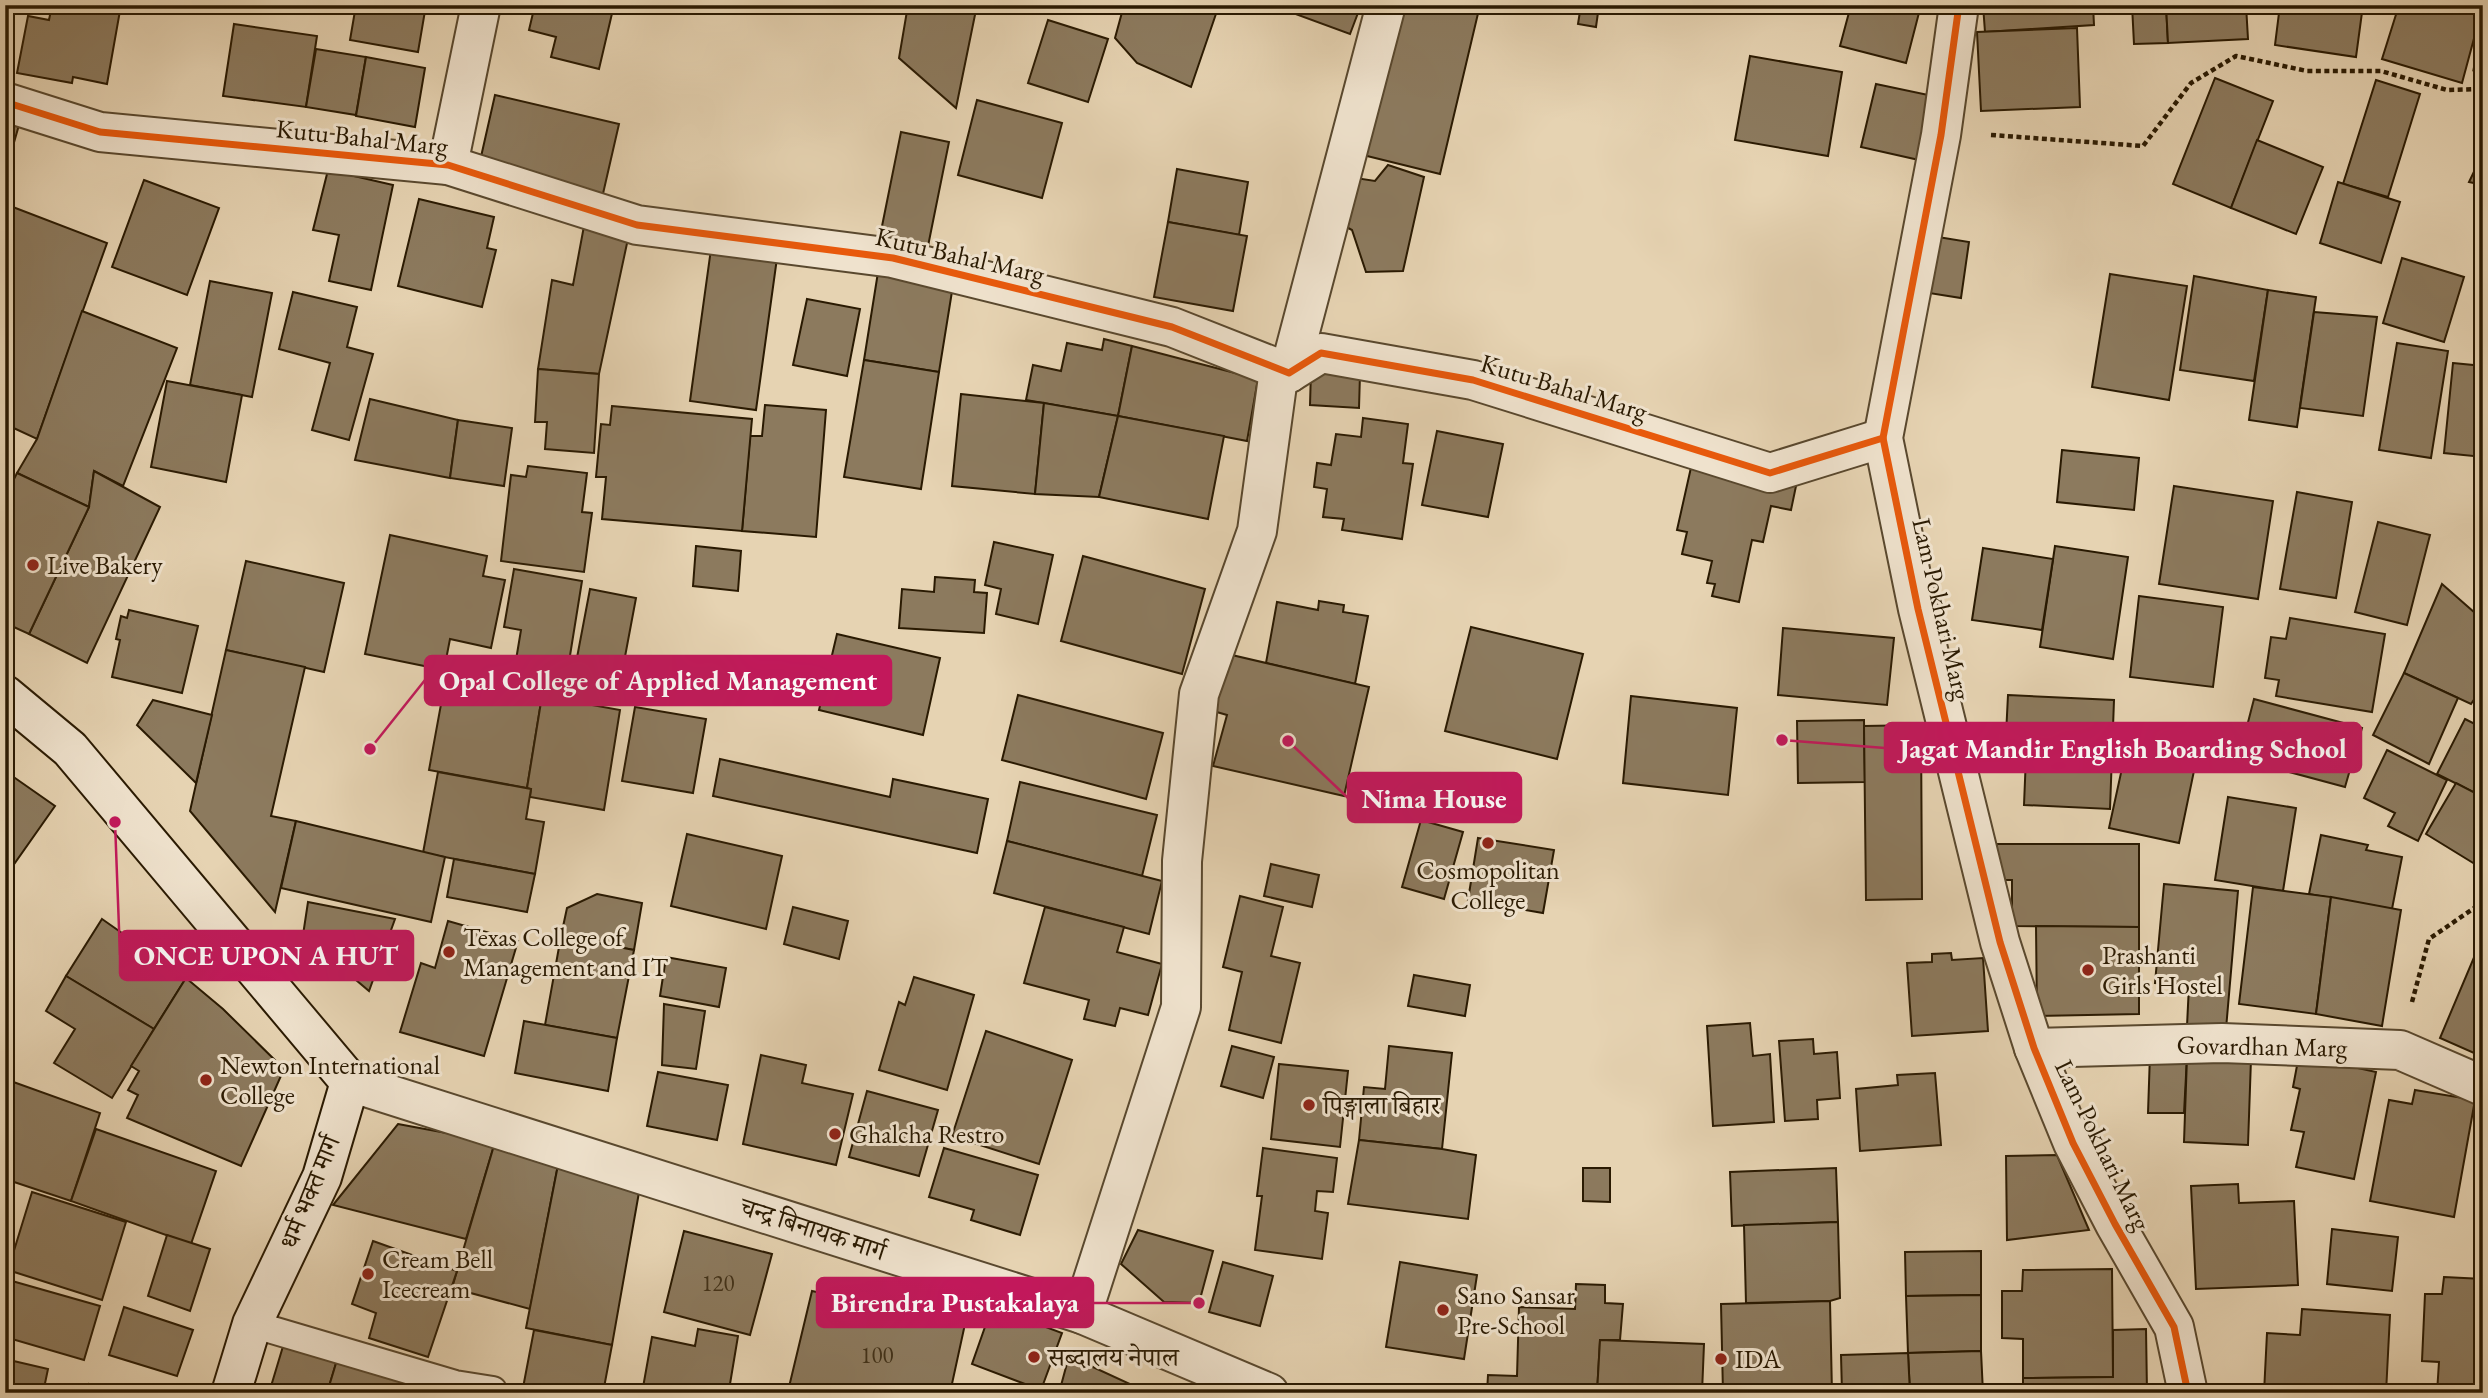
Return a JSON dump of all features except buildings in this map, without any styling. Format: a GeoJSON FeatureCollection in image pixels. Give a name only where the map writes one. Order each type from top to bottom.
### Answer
{"type":"FeatureCollection","features":[{"type":"Feature","properties":{"kind":"street"},"geometry":{"type":"LineString","coordinates":[[448,165],[481,5]]}},
{"type":"Feature","properties":{"kind":"street"},"geometry":{"type":"LineString","coordinates":[[1082,1314],[1181,1007],[1181,861],[1199,694],[1257,531],[1284,372],[1386,5]]}},
{"type":"Feature","properties":{"kind":"street","name":"Lam Pokhari Marg"},"geometry":{"type":"LineString","coordinates":[[1959,5],[1941,135],[1883,438],[1918,609],[2000,942],[2034,1048],[2073,1143],[2115,1224],[2174,1327],[2188,1393]]}},
{"type":"Feature","properties":{"kind":"street","name":"Kutu Bahal Marg"},"geometry":{"type":"LineString","coordinates":[[5,102],[100,132],[448,165],[636,225],[893,258],[1172,327],[1284,372],[1321,353],[1473,380],[1770,473],[1883,438]]}},
{"type":"Feature","properties":{"kind":"street"},"geometry":{"type":"LineString","coordinates":[[5,695],[70,748],[350,1082]]}},
{"type":"Feature","properties":{"kind":"street","name":"Govardhan Marg"},"geometry":{"type":"LineString","coordinates":[[2034,1048],[2222,1043],[2400,1050],[2483,1086]]}},
{"type":"Feature","properties":{"kind":"street","name":"चन्द्र बिनायक मार्ग"},"geometry":{"type":"LineString","coordinates":[[350,1082],[1082,1314],[1269,1393]]}},
{"type":"Feature","properties":{"kind":"street","name":"धर्म भक्त मार्ग"},"geometry":{"type":"LineString","coordinates":[[231,1393],[252,1324],[322,1177],[350,1082]]}},
{"type":"Feature","properties":{"kind":"lane"},"geometry":{"type":"LineString","coordinates":[[252,1324],[455,1384],[493,1390]]}},
{"type":"Feature","properties":{"kind":"path"},"geometry":{"type":"LineString","coordinates":[[2483,25],[2474,74],[2483,80]]}},
{"type":"Feature","properties":{"kind":"path"},"geometry":{"type":"LineString","coordinates":[[1941,135],[1974,133],[2143,146],[2191,83],[2236,56],[2307,71],[2381,71],[2446,90],[2483,89]]}},
{"type":"Feature","properties":{"kind":"path"},"geometry":{"type":"LineString","coordinates":[[2400,1050],[2428,939],[2483,902]]}},
{"type":"Feature","properties":{"kind":"cycle path"},"geometry":{"type":"LineString","coordinates":[[1959,5],[1941,135],[1883,438],[1918,609],[2000,942],[2034,1048],[2073,1143],[2115,1224],[2174,1327],[2188,1393]]}},
{"type":"Feature","properties":{"kind":"cycle path"},"geometry":{"type":"LineString","coordinates":[[5,102],[100,132],[448,165],[637,225],[893,258],[1172,327],[1289,373],[1321,353],[1473,380],[1770,473],[1883,438]]}},
{"type":"Feature","properties":{"kind":"place","name":"Live Bakery"},"geometry":{"type":"Point","coordinates":[33,565]}},
{"type":"Feature","properties":{"kind":"place","name":"Jagat Mandir English Boarding School"},"geometry":{"type":"Point","coordinates":[1782,740]}},
{"type":"Feature","properties":{"kind":"place","name":"Nima House"},"geometry":{"type":"Point","coordinates":[1288,741]}},
{"type":"Feature","properties":{"kind":"place","name":"Opal College of Applied Management"},"geometry":{"type":"Point","coordinates":[370,749]}},
{"type":"Feature","properties":{"kind":"place","name":"ONCE UPON A HUT"},"geometry":{"type":"Point","coordinates":[115,822]}},
{"type":"Feature","properties":{"kind":"place","name":"Cosmopolitan College"},"geometry":{"type":"Point","coordinates":[1488,843]}},
{"type":"Feature","properties":{"kind":"place","name":"Texas College of Management and IT"},"geometry":{"type":"Point","coordinates":[449,952]}},
{"type":"Feature","properties":{"kind":"place","name":"Prashanti Girls Hostel"},"geometry":{"type":"Point","coordinates":[2088,970]}},
{"type":"Feature","properties":{"kind":"place","name":"Newton International College"},"geometry":{"type":"Point","coordinates":[206,1080]}},
{"type":"Feature","properties":{"kind":"place","name":"पिङ्गाला बिहार"},"geometry":{"type":"Point","coordinates":[1309,1105]}},
{"type":"Feature","properties":{"kind":"place","name":"Ghalcha Restro"},"geometry":{"type":"Point","coordinates":[835,1134]}},
{"type":"Feature","properties":{"kind":"place","name":"Cream Bell Icecream"},"geometry":{"type":"Point","coordinates":[368,1274]}},
{"type":"Feature","properties":{"kind":"place","name":"Birendra Pustakalaya"},"geometry":{"type":"Point","coordinates":[1199,1303]}},
{"type":"Feature","properties":{"kind":"place","name":"Sano Sansar Pre-School"},"geometry":{"type":"Point","coordinates":[1443,1310]}},
{"type":"Feature","properties":{"kind":"place","name":"सब्दालय नेपाल"},"geometry":{"type":"Point","coordinates":[1034,1357]}},
{"type":"Feature","properties":{"kind":"place","name":"IDA"},"geometry":{"type":"Point","coordinates":[1721,1359]}}]}
